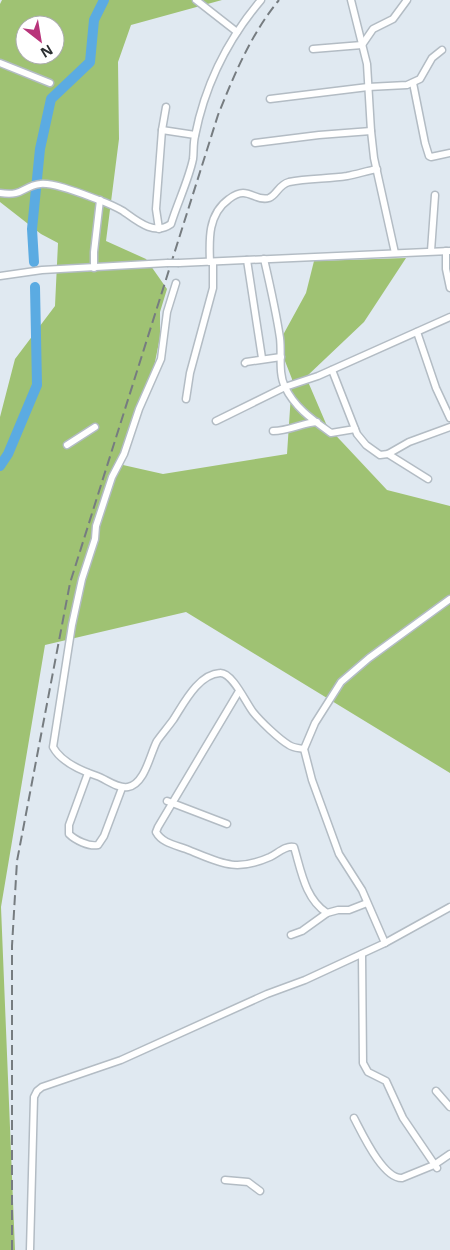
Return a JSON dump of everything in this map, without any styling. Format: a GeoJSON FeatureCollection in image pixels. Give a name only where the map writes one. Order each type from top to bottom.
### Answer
{"type":"FeatureCollection","features":[{"type":"Feature","properties":{"kind":"street"},"geometry":{"type":"LineString","coordinates":[[196,0],[237,32]]}},
{"type":"Feature","properties":{"kind":"street"},"geometry":{"type":"LineString","coordinates":[[0,193],[17,194],[37,185],[58,187],[100,200],[122,210],[141,224],[159,229],[171,224],[193,159],[195,135],[214,75],[226,48],[261,0]]}},
{"type":"Feature","properties":{"kind":"street"},"geometry":{"type":"LineString","coordinates":[[351,0],[367,64],[371,131],[395,253]]}},
{"type":"Feature","properties":{"kind":"street"},"geometry":{"type":"LineString","coordinates":[[362,45],[373,29],[393,19],[406,0]]}},
{"type":"Feature","properties":{"kind":"street"},"geometry":{"type":"LineString","coordinates":[[313,49],[362,45]]}},
{"type":"Feature","properties":{"kind":"street"},"geometry":{"type":"LineString","coordinates":[[270,99],[368,87],[394,87],[413,83],[420,79],[432,58],[442,50]]}},
{"type":"Feature","properties":{"kind":"street"},"geometry":{"type":"LineString","coordinates":[[0,63],[50,83]]}},
{"type":"Feature","properties":{"kind":"street"},"geometry":{"type":"LineString","coordinates":[[413,83],[429,156],[431,158],[450,153]]}},
{"type":"Feature","properties":{"kind":"street"},"geometry":{"type":"LineString","coordinates":[[159,229],[156,209],[162,130],[166,107]]}},
{"type":"Feature","properties":{"kind":"street"},"geometry":{"type":"LineString","coordinates":[[162,130],[195,135]]}},
{"type":"Feature","properties":{"kind":"street"},"geometry":{"type":"LineString","coordinates":[[255,143],[371,131]]}},
{"type":"Feature","properties":{"kind":"street"},"geometry":{"type":"LineString","coordinates":[[186,399],[190,372],[213,288],[209,237],[214,218],[221,207],[234,196],[243,193],[262,199],[268,198],[273,196],[279,187],[290,182],[346,176],[377,169]]}},
{"type":"Feature","properties":{"kind":"street"},"geometry":{"type":"LineString","coordinates":[[431,251],[435,195]]}},
{"type":"Feature","properties":{"kind":"street"},"geometry":{"type":"LineString","coordinates":[[94,268],[100,200]]}},
{"type":"Feature","properties":{"kind":"street"},"geometry":{"type":"LineString","coordinates":[[0,276],[42,270],[167,263],[448,251],[446,269],[450,288]]}},
{"type":"Feature","properties":{"kind":"street"},"geometry":{"type":"LineString","coordinates":[[264,259],[274,299],[281,357],[281,377],[285,387],[302,411],[331,433],[355,429]]}},
{"type":"Feature","properties":{"kind":"street"},"geometry":{"type":"LineString","coordinates":[[247,260],[262,358]]}},
{"type":"Feature","properties":{"kind":"street"},"geometry":{"type":"LineString","coordinates":[[176,283],[167,312],[161,359],[139,409],[124,454],[112,477],[96,526],[95,538],[82,579],[72,624],[53,747],[57,754],[88,773],[122,788],[131,787],[136,784],[149,762],[156,743],[183,702],[206,679],[218,673],[223,673],[232,679],[253,712],[264,725],[290,746],[304,749]]}},
{"type":"Feature","properties":{"kind":"street"},"geometry":{"type":"LineString","coordinates":[[216,420],[285,387],[318,376],[450,317]]}},
{"type":"Feature","properties":{"kind":"street"},"geometry":{"type":"LineString","coordinates":[[417,332],[436,388],[450,418]]}},
{"type":"Feature","properties":{"kind":"street"},"geometry":{"type":"LineString","coordinates":[[245,363],[262,358],[281,357]]}},
{"type":"Feature","properties":{"kind":"street"},"geometry":{"type":"LineString","coordinates":[[332,370],[357,434],[366,445],[380,455],[388,454],[409,442],[450,427]]}},
{"type":"Feature","properties":{"kind":"street"},"geometry":{"type":"LineString","coordinates":[[273,431],[282,431],[306,423],[317,422]]}},
{"type":"Feature","properties":{"kind":"street"},"geometry":{"type":"LineString","coordinates":[[67,445],[95,427]]}},
{"type":"Feature","properties":{"kind":"street"},"geometry":{"type":"LineString","coordinates":[[388,454],[428,478]]}},
{"type":"Feature","properties":{"kind":"street"},"geometry":{"type":"LineString","coordinates":[[385,942],[362,890],[339,854],[312,780],[304,749],[314,723],[341,682],[369,658],[450,599]]}},
{"type":"Feature","properties":{"kind":"street"},"geometry":{"type":"LineString","coordinates":[[239,691],[170,802],[156,832],[167,842],[201,856],[236,866],[268,858],[289,846],[294,847],[301,872],[314,902],[327,913]]}},
{"type":"Feature","properties":{"kind":"street"},"geometry":{"type":"LineString","coordinates":[[88,773],[69,825],[68,834],[73,838],[94,846],[98,845],[104,836],[122,788]]}},
{"type":"Feature","properties":{"kind":"street"},"geometry":{"type":"LineString","coordinates":[[170,802],[227,824]]}},
{"type":"Feature","properties":{"kind":"street"},"geometry":{"type":"LineString","coordinates":[[290,935],[302,931],[327,913],[349,910],[367,903]]}},
{"type":"Feature","properties":{"kind":"street"},"geometry":{"type":"LineString","coordinates":[[30,1250],[34,1097],[37,1091],[42,1087],[121,1060],[267,994],[304,980],[362,954],[450,908]]}},
{"type":"Feature","properties":{"kind":"street"},"geometry":{"type":"LineString","coordinates":[[362,954],[363,1063],[368,1072],[386,1081],[404,1118],[436,1167]]}},
{"type":"Feature","properties":{"kind":"street"},"geometry":{"type":"LineString","coordinates":[[436,1091],[450,1107]]}},
{"type":"Feature","properties":{"kind":"street"},"geometry":{"type":"LineString","coordinates":[[354,1118],[371,1150],[393,1175],[398,1178],[436,1167],[450,1154]]}},
{"type":"Feature","properties":{"kind":"street"},"geometry":{"type":"LineString","coordinates":[[225,1180],[248,1182],[260,1191]]}},
{"type":"Feature","properties":{"kind":"green space"},"geometry":{"type":"Polygon","coordinates":[[[2,0],[222,0],[131,25],[118,62],[119,139],[106,241],[146,259],[167,289],[160,312],[160,337],[151,382],[123,465],[163,474],[287,454],[292,379],[283,356],[283,335],[306,293],[314,261],[406,258],[364,322],[306,377],[327,426],[387,490],[450,506],[450,773],[186,612],[45,645],[1,907],[15,1250],[0,1250],[0,417],[15,359],[55,306],[58,243],[41,234],[0,202],[0,4],[2,0]]]}},
{"type":"Feature","properties":{"kind":"waterway"},"geometry":{"type":"LineString","coordinates":[[34,262],[32,229],[40,149],[51,99],[90,62],[94,20],[104,0]]}},
{"type":"Feature","properties":{"kind":"waterway"},"geometry":{"type":"LineString","coordinates":[[0,466],[8,454],[37,385],[35,287]]}},
{"type":"Feature","properties":{"kind":"railway"},"geometry":{"type":"LineString","coordinates":[[12,1250],[12,946],[17,861],[70,583],[218,115],[237,70],[252,41],[279,0]]}}]}
